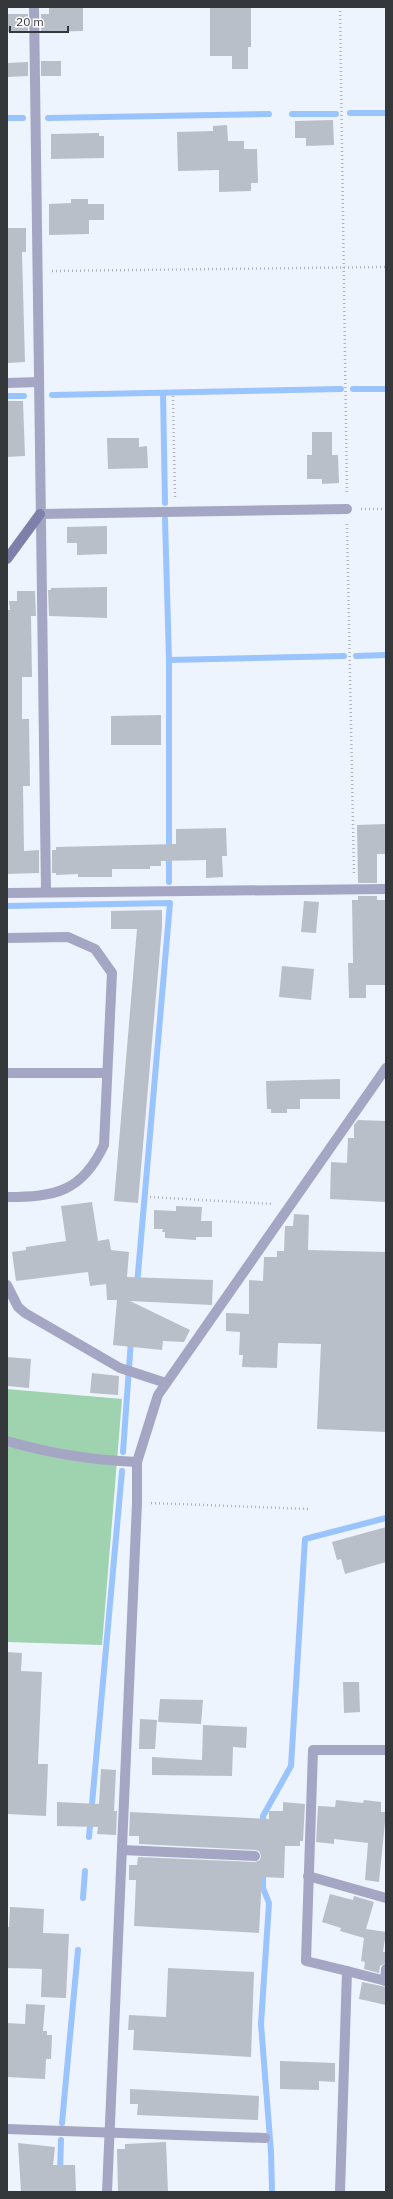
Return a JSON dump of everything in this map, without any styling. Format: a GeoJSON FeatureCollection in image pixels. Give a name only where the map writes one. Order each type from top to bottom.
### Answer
{"type":"FeatureCollection","features":[{"type":"Feature","properties":{"kind":"street"},"geometry":{"type":"LineString","coordinates":[[34,7],[46,892]]}},
{"type":"Feature","properties":{"kind":"street"},"geometry":{"type":"LineString","coordinates":[[7,383],[39,382]]}},
{"type":"Feature","properties":{"kind":"street"},"geometry":{"type":"LineString","coordinates":[[40,514],[347,509]]}},
{"type":"Feature","properties":{"kind":"street"},"geometry":{"type":"LineString","coordinates":[[7,559],[40,514]]}},
{"type":"Feature","properties":{"kind":"street"},"geometry":{"type":"LineString","coordinates":[[7,893],[386,889]]}},
{"type":"Feature","properties":{"kind":"street"},"geometry":{"type":"LineString","coordinates":[[7,938],[68,937],[95,949],[112,973],[104,1145],[98,1157],[84,1175],[68,1189],[47,1195],[7,1197]]}},
{"type":"Feature","properties":{"kind":"street"},"geometry":{"type":"LineString","coordinates":[[107,2192],[137,1503],[136,1462],[158,1395],[386,1068]]}},
{"type":"Feature","properties":{"kind":"street"},"geometry":{"type":"LineString","coordinates":[[7,1073],[107,1073]]}},
{"type":"Feature","properties":{"kind":"street"},"geometry":{"type":"LineString","coordinates":[[7,1285],[18,1307],[25,1313],[120,1368],[166,1383]]}},
{"type":"Feature","properties":{"kind":"street"},"geometry":{"type":"LineString","coordinates":[[7,1441],[34,1449],[88,1460],[136,1462]]}},
{"type":"Feature","properties":{"kind":"street"},"geometry":{"type":"LineString","coordinates":[[386,1750],[313,1750],[306,1961],[385,1981],[386,1969]]}},
{"type":"Feature","properties":{"kind":"street"},"geometry":{"type":"LineString","coordinates":[[122,1850],[255,1856]]}},
{"type":"Feature","properties":{"kind":"street"},"geometry":{"type":"LineString","coordinates":[[308,1876],[386,1898]]}},
{"type":"Feature","properties":{"kind":"street"},"geometry":{"type":"LineString","coordinates":[[340,2192],[347,1971]]}},
{"type":"Feature","properties":{"kind":"street"},"geometry":{"type":"LineString","coordinates":[[7,2129],[110,2134],[265,2138]]}},
{"type":"Feature","properties":{"kind":"path"},"geometry":{"type":"LineString","coordinates":[[340,7],[347,509],[355,889]]}},
{"type":"Feature","properties":{"kind":"path"},"geometry":{"type":"LineString","coordinates":[[37,272],[386,267]]}},
{"type":"Feature","properties":{"kind":"path"},"geometry":{"type":"LineString","coordinates":[[173,396],[175,511]]}},
{"type":"Feature","properties":{"kind":"path"},"geometry":{"type":"LineString","coordinates":[[347,509],[386,508]]}},
{"type":"Feature","properties":{"kind":"path"},"geometry":{"type":"LineString","coordinates":[[150,1197],[290,1205]]}},
{"type":"Feature","properties":{"kind":"path"},"geometry":{"type":"LineString","coordinates":[[137,1503],[309,1509]]}},
{"type":"Feature","properties":{"kind":"green space"},"geometry":{"type":"Polygon","coordinates":[[[7,1389],[122,1399],[102,1645],[7,1642],[7,1389]]]}},
{"type":"Feature","properties":{"kind":"building"},"geometry":{"type":"Polygon","coordinates":[[[49,7],[83,7],[83,31],[41,32],[41,14],[49,14],[49,7]]]}},
{"type":"Feature","properties":{"kind":"building"},"geometry":{"type":"Polygon","coordinates":[[[210,7],[251,7],[251,47],[248,47],[248,69],[232,69],[232,56],[210,56],[210,7]]]}},
{"type":"Feature","properties":{"kind":"building"},"geometry":{"type":"Polygon","coordinates":[[[7,14],[28,14],[28,32],[7,32],[7,14]]]}},
{"type":"Feature","properties":{"kind":"building"},"geometry":{"type":"Polygon","coordinates":[[[41,61],[61,61],[61,76],[41,76],[41,61]]]}},
{"type":"Feature","properties":{"kind":"building"},"geometry":{"type":"Polygon","coordinates":[[[28,62],[28,76],[7,77],[7,63],[28,62]]]}},
{"type":"Feature","properties":{"kind":"building"},"geometry":{"type":"Polygon","coordinates":[[[333,120],[334,145],[306,146],[306,138],[295,138],[295,121],[333,120]]]}},
{"type":"Feature","properties":{"kind":"building"},"geometry":{"type":"Polygon","coordinates":[[[227,125],[228,141],[244,141],[244,149],[257,149],[258,183],[251,183],[251,191],[219,192],[219,170],[178,171],[177,132],[213,131],[213,126],[227,125]]]}},
{"type":"Feature","properties":{"kind":"building"},"geometry":{"type":"Polygon","coordinates":[[[99,133],[99,136],[104,136],[104,158],[51,159],[51,134],[99,133]]]}},
{"type":"Feature","properties":{"kind":"building"},"geometry":{"type":"Polygon","coordinates":[[[71,199],[88,199],[88,204],[104,204],[104,220],[89,220],[89,234],[49,235],[49,204],[71,203],[71,199]]]}},
{"type":"Feature","properties":{"kind":"building"},"geometry":{"type":"Polygon","coordinates":[[[7,228],[26,228],[26,252],[22,252],[25,362],[7,363],[7,228]]]}},
{"type":"Feature","properties":{"kind":"building"},"geometry":{"type":"Polygon","coordinates":[[[7,401],[23,401],[25,456],[7,457],[7,401]]]}},
{"type":"Feature","properties":{"kind":"building"},"geometry":{"type":"Polygon","coordinates":[[[312,432],[332,432],[332,455],[338,455],[339,483],[322,484],[322,479],[307,479],[307,455],[312,455],[312,432]]]}},
{"type":"Feature","properties":{"kind":"building"},"geometry":{"type":"Polygon","coordinates":[[[107,438],[139,438],[139,447],[147,446],[148,468],[108,469],[107,438]]]}},
{"type":"Feature","properties":{"kind":"building"},"geometry":{"type":"Polygon","coordinates":[[[107,526],[107,554],[77,555],[77,543],[67,543],[67,527],[107,526]]]}},
{"type":"Feature","properties":{"kind":"building"},"geometry":{"type":"Polygon","coordinates":[[[107,587],[107,618],[49,616],[48,590],[51,590],[51,588],[107,587]]]}},
{"type":"Feature","properties":{"kind":"building"},"geometry":{"type":"Polygon","coordinates":[[[17,591],[35,591],[36,616],[31,616],[32,677],[22,677],[22,719],[29,719],[30,786],[23,786],[24,851],[39,850],[39,873],[7,874],[7,610],[10,610],[9,601],[17,601],[17,591]]]}},
{"type":"Feature","properties":{"kind":"building"},"geometry":{"type":"Polygon","coordinates":[[[161,715],[161,745],[111,745],[111,716],[161,715]]]}},
{"type":"Feature","properties":{"kind":"building"},"geometry":{"type":"Polygon","coordinates":[[[386,824],[386,854],[377,854],[377,883],[358,883],[357,825],[386,824]]]}},
{"type":"Feature","properties":{"kind":"building"},"geometry":{"type":"Polygon","coordinates":[[[226,828],[227,856],[222,856],[223,877],[206,878],[206,860],[161,861],[161,866],[150,866],[150,869],[112,869],[112,877],[78,877],[78,874],[56,875],[56,873],[52,873],[52,850],[56,850],[56,847],[176,844],[176,829],[226,828]]]}},
{"type":"Feature","properties":{"kind":"building"},"geometry":{"type":"Polygon","coordinates":[[[358,896],[377,896],[377,900],[386,900],[386,985],[366,985],[366,998],[349,998],[348,963],[353,963],[352,900],[358,900],[358,896]]]}},
{"type":"Feature","properties":{"kind":"building"},"geometry":{"type":"Polygon","coordinates":[[[304,901],[319,902],[316,933],[301,932],[304,901]]]}},
{"type":"Feature","properties":{"kind":"building"},"geometry":{"type":"Polygon","coordinates":[[[162,910],[162,927],[138,1203],[114,1201],[137,929],[111,929],[111,911],[162,910]]]}},
{"type":"Feature","properties":{"kind":"building"},"geometry":{"type":"Polygon","coordinates":[[[282,966],[314,969],[311,1000],[279,997],[282,966]]]}},
{"type":"Feature","properties":{"kind":"building"},"geometry":{"type":"Polygon","coordinates":[[[340,1079],[340,1099],[300,1099],[300,1109],[287,1109],[287,1113],[271,1113],[271,1109],[267,1109],[266,1081],[340,1079]]]}},
{"type":"Feature","properties":{"kind":"building"},"geometry":{"type":"Polygon","coordinates":[[[358,1120],[386,1121],[386,1202],[330,1199],[331,1162],[347,1163],[348,1138],[354,1138],[354,1125],[358,1120]]]}},
{"type":"Feature","properties":{"kind":"building"},"geometry":{"type":"Polygon","coordinates":[[[92,1202],[98,1241],[109,1239],[111,1250],[129,1252],[127,1277],[213,1280],[212,1305],[130,1301],[190,1330],[184,1342],[163,1341],[162,1350],[113,1345],[117,1300],[107,1300],[106,1284],[90,1286],[88,1272],[16,1281],[12,1252],[26,1250],[26,1247],[66,1241],[61,1206],[92,1202]]]}},
{"type":"Feature","properties":{"kind":"building"},"geometry":{"type":"Polygon","coordinates":[[[176,1206],[202,1207],[201,1221],[212,1221],[212,1237],[196,1237],[196,1240],[165,1238],[165,1232],[162,1232],[163,1229],[154,1229],[154,1210],[176,1211],[176,1206]]]}},
{"type":"Feature","properties":{"kind":"building"},"geometry":{"type":"Polygon","coordinates":[[[294,1214],[309,1215],[308,1250],[386,1252],[386,1432],[317,1429],[321,1344],[278,1343],[277,1368],[242,1367],[243,1355],[239,1355],[240,1332],[226,1331],[226,1313],[249,1314],[249,1280],[263,1281],[264,1257],[277,1257],[277,1251],[284,1251],[285,1226],[293,1226],[294,1214]]]}},
{"type":"Feature","properties":{"kind":"building"},"geometry":{"type":"Polygon","coordinates":[[[7,1357],[31,1359],[29,1388],[7,1386],[7,1357]]]}},
{"type":"Feature","properties":{"kind":"building"},"geometry":{"type":"Polygon","coordinates":[[[92,1373],[119,1376],[118,1395],[90,1393],[92,1373]]]}},
{"type":"Feature","properties":{"kind":"building"},"geometry":{"type":"Polygon","coordinates":[[[386,1527],[386,1562],[345,1574],[341,1559],[337,1560],[332,1542],[386,1527]]]}},
{"type":"Feature","properties":{"kind":"building"},"geometry":{"type":"Polygon","coordinates":[[[7,1652],[22,1653],[21,1671],[42,1672],[38,1764],[48,1764],[46,1816],[7,1814],[7,1652]]]}},
{"type":"Feature","properties":{"kind":"building"},"geometry":{"type":"Polygon","coordinates":[[[343,1682],[359,1682],[360,1712],[344,1713],[343,1682]]]}},
{"type":"Feature","properties":{"kind":"building"},"geometry":{"type":"Polygon","coordinates":[[[160,1699],[203,1700],[201,1724],[158,1722],[160,1699]]]}},
{"type":"Feature","properties":{"kind":"building"},"geometry":{"type":"Polygon","coordinates":[[[140,1719],[157,1720],[155,1749],[139,1749],[140,1719]]]}},
{"type":"Feature","properties":{"kind":"building"},"geometry":{"type":"Polygon","coordinates":[[[203,1725],[247,1727],[246,1748],[233,1747],[232,1776],[152,1775],[152,1757],[202,1760],[203,1725]]]}},
{"type":"Feature","properties":{"kind":"building"},"geometry":{"type":"Polygon","coordinates":[[[101,1769],[116,1770],[114,1811],[117,1811],[116,1835],[97,1834],[98,1827],[57,1826],[57,1802],[99,1804],[101,1769]]]}},
{"type":"Feature","properties":{"kind":"building"},"geometry":{"type":"Polygon","coordinates":[[[336,1800],[363,1803],[364,1800],[381,1802],[381,1812],[386,1812],[379,1882],[365,1880],[368,1843],[334,1839],[334,1844],[316,1842],[318,1806],[335,1807],[336,1800]]]}},
{"type":"Feature","properties":{"kind":"building"},"geometry":{"type":"Polygon","coordinates":[[[283,1802],[305,1804],[303,1841],[300,1841],[300,1846],[285,1846],[284,1878],[262,1877],[259,1933],[134,1926],[136,1880],[129,1880],[129,1865],[137,1865],[138,1857],[255,1862],[260,1860],[261,1856],[259,1851],[255,1850],[139,1844],[139,1836],[129,1836],[130,1812],[269,1819],[269,1811],[283,1811],[283,1802]]]}},
{"type":"Feature","properties":{"kind":"building"},"geometry":{"type":"Polygon","coordinates":[[[330,1894],[353,1900],[354,1896],[374,1902],[366,1929],[386,1932],[383,1952],[386,1952],[386,1963],[380,1966],[379,1973],[364,1969],[365,1962],[361,1961],[364,1938],[340,1931],[341,1928],[322,1922],[330,1894]]]}},
{"type":"Feature","properties":{"kind":"building"},"geometry":{"type":"Polygon","coordinates":[[[10,1907],[44,1909],[43,1933],[69,1934],[66,1998],[41,1997],[42,1969],[7,1968],[7,1927],[9,1927],[10,1907]]]}},
{"type":"Feature","properties":{"kind":"building"},"geometry":{"type":"Polygon","coordinates":[[[168,1968],[254,1972],[251,2057],[133,2050],[134,2030],[128,2030],[129,2015],[166,2017],[168,1968]]]}},
{"type":"Feature","properties":{"kind":"building"},"geometry":{"type":"Polygon","coordinates":[[[362,1982],[386,1987],[386,2005],[359,1999],[362,1982]]]}},
{"type":"Feature","properties":{"kind":"building"},"geometry":{"type":"Polygon","coordinates":[[[26,2004],[45,2005],[43,2031],[47,2031],[47,2035],[52,2035],[51,2059],[46,2059],[45,2079],[7,2077],[7,2023],[25,2024],[26,2004]]]}},
{"type":"Feature","properties":{"kind":"building"},"geometry":{"type":"Polygon","coordinates":[[[280,2061],[335,2063],[335,2082],[319,2081],[319,2090],[280,2089],[280,2061]]]}},
{"type":"Feature","properties":{"kind":"building"},"geometry":{"type":"Polygon","coordinates":[[[130,2089],[259,2096],[258,2120],[137,2115],[138,2104],[130,2104],[130,2089]]]}},
{"type":"Feature","properties":{"kind":"building"},"geometry":{"type":"Polygon","coordinates":[[[166,2142],[168,2192],[118,2192],[117,2149],[125,2149],[125,2144],[166,2142]]]}},
{"type":"Feature","properties":{"kind":"building"},"geometry":{"type":"Polygon","coordinates":[[[18,2143],[55,2147],[53,2165],[75,2165],[76,2192],[21,2192],[18,2143]]]}},
{"type":"Feature","properties":{"kind":"waterway"},"geometry":{"type":"LineString","coordinates":[[350,113],[386,113]]}},
{"type":"Feature","properties":{"kind":"waterway"},"geometry":{"type":"LineString","coordinates":[[48,118],[269,114]]}},
{"type":"Feature","properties":{"kind":"waterway"},"geometry":{"type":"LineString","coordinates":[[292,114],[336,114]]}},
{"type":"Feature","properties":{"kind":"waterway"},"geometry":{"type":"LineString","coordinates":[[7,118],[23,118]]}},
{"type":"Feature","properties":{"kind":"waterway"},"geometry":{"type":"LineString","coordinates":[[52,395],[341,389]]}},
{"type":"Feature","properties":{"kind":"waterway"},"geometry":{"type":"LineString","coordinates":[[353,389],[386,389]]}},
{"type":"Feature","properties":{"kind":"waterway"},"geometry":{"type":"LineString","coordinates":[[163,393],[165,503]]}},
{"type":"Feature","properties":{"kind":"waterway"},"geometry":{"type":"LineString","coordinates":[[7,396],[24,396]]}},
{"type":"Feature","properties":{"kind":"waterway"},"geometry":{"type":"LineString","coordinates":[[165,519],[169,660]]}},
{"type":"Feature","properties":{"kind":"waterway"},"geometry":{"type":"LineString","coordinates":[[356,656],[386,655]]}},
{"type":"Feature","properties":{"kind":"waterway"},"geometry":{"type":"LineString","coordinates":[[169,882],[169,660],[344,656]]}},
{"type":"Feature","properties":{"kind":"waterway"},"geometry":{"type":"LineString","coordinates":[[7,906],[170,903],[137,1285]]}},
{"type":"Feature","properties":{"kind":"waterway"},"geometry":{"type":"LineString","coordinates":[[123,1452],[131,1340]]}},
{"type":"Feature","properties":{"kind":"waterway"},"geometry":{"type":"LineString","coordinates":[[89,1837],[122,1471]]}},
{"type":"Feature","properties":{"kind":"waterway"},"geometry":{"type":"LineString","coordinates":[[263,1826],[263,1816],[291,1766],[305,1539],[386,1518]]}},
{"type":"Feature","properties":{"kind":"waterway"},"geometry":{"type":"LineString","coordinates":[[263,1869],[263,1888],[269,1903],[261,2024],[271,2152],[272,2192]]}},
{"type":"Feature","properties":{"kind":"waterway"},"geometry":{"type":"LineString","coordinates":[[83,1898],[85,1871]]}},
{"type":"Feature","properties":{"kind":"waterway"},"geometry":{"type":"LineString","coordinates":[[62,2123],[78,1950]]}},
{"type":"Feature","properties":{"kind":"waterway"},"geometry":{"type":"LineString","coordinates":[[60,2172],[61,2140]]}}]}
